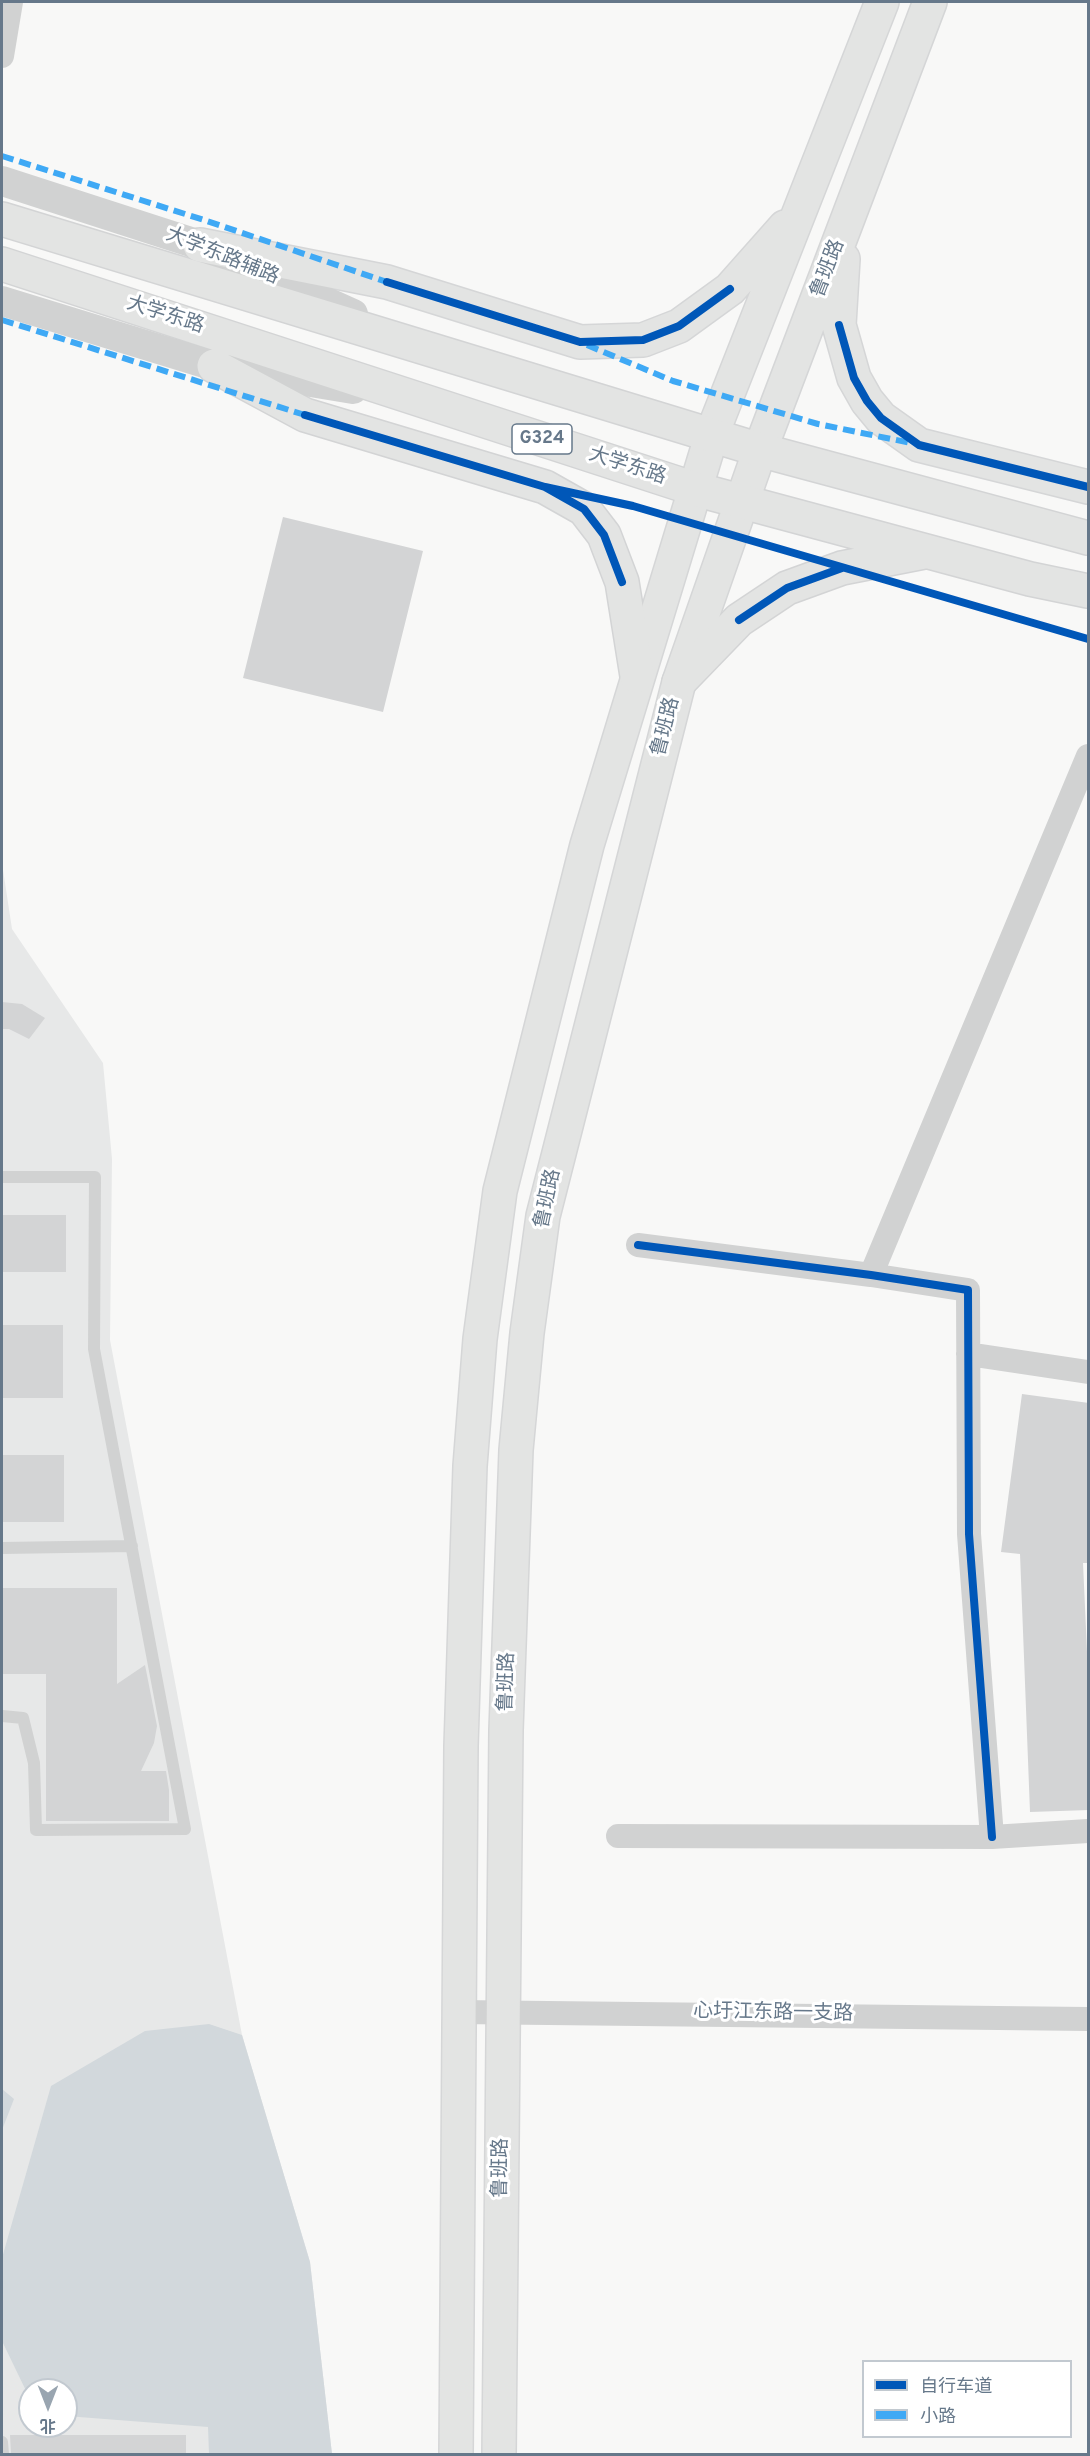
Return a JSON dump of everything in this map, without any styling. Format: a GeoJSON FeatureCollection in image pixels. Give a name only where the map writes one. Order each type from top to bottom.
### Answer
{"type":"FeatureCollection","features":[{"type":"Feature","properties":{"kind":"main road"},"geometry":{"type":"LineString","coordinates":[[456,2454],[461,1746],[470,1477],[480,1339],[501,1191],[587,845],[712,434],[882,2]]}},
{"type":"Feature","properties":{"kind":"main road","name":"鲁班路"},"geometry":{"type":"LineString","coordinates":[[499,2454],[506,1730],[515,1485],[529,1322],[543,1216],[679,682],[760,450],[930,2]]}},
{"type":"Feature","properties":{"kind":"main road"},"geometry":{"type":"LineString","coordinates":[[200,245],[387,282],[580,342],[643,339],[679,326],[730,289],[800,210]]}},
{"type":"Feature","properties":{"kind":"main road"},"geometry":{"type":"LineString","coordinates":[[2,219],[760,450],[1089,538]]}},
{"type":"Feature","properties":{"kind":"main road"},"geometry":{"type":"LineString","coordinates":[[844,228],[839,325],[854,378],[867,401],[881,418],[919,445],[1089,488]]}},
{"type":"Feature","properties":{"kind":"main road","name":"大学东路"},"geometry":{"type":"LineString","coordinates":[[2,264],[695,489],[930,550],[1030,579],[1089,591]]}},
{"type":"Feature","properties":{"kind":"main road"},"geometry":{"type":"LineString","coordinates":[[214,366],[305,415],[545,487],[584,509],[604,535],[622,582],[637,676]]}},
{"type":"Feature","properties":{"kind":"main road"},"geometry":{"type":"LineString","coordinates":[[679,682],[739,620],[787,588],[842,568],[930,550]]}},
{"type":"Feature","properties":{"kind":"street"},"geometry":{"type":"LineString","coordinates":[[2,56],[11,2]]}},
{"type":"Feature","properties":{"kind":"street","name":"大学东路辅路"},"geometry":{"type":"LineString","coordinates":[[2,181],[200,245],[435,351]]}},
{"type":"Feature","properties":{"kind":"street"},"geometry":{"type":"LineString","coordinates":[[2,301],[214,366],[418,399]]}},
{"type":"Feature","properties":{"kind":"street"},"geometry":{"type":"LineString","coordinates":[[1030,579],[1089,604]]}},
{"type":"Feature","properties":{"kind":"street"},"geometry":{"type":"LineString","coordinates":[[871,1275],[1089,756]]}},
{"type":"Feature","properties":{"kind":"street"},"geometry":{"type":"LineString","coordinates":[[638,1245],[968,1290],[969,1534],[992,1837]]}},
{"type":"Feature","properties":{"kind":"street"},"geometry":{"type":"LineString","coordinates":[[968,1354],[1089,1372]]}},
{"type":"Feature","properties":{"kind":"street"},"geometry":{"type":"LineString","coordinates":[[618,1836],[992,1837],[1089,1831]]}},
{"type":"Feature","properties":{"kind":"street","name":"心圩江东路一支路"},"geometry":{"type":"LineString","coordinates":[[458,2012],[1089,2019]]}},
{"type":"Feature","properties":{"kind":"lane"},"geometry":{"type":"LineString","coordinates":[[2,1177],[95,1177],[94,1349],[185,1829],[36,1830],[34,1763],[23,1718],[2,1716]]}},
{"type":"Feature","properties":{"kind":"lane"},"geometry":{"type":"LineString","coordinates":[[2,1548],[132,1546]]}},
{"type":"Feature","properties":{"kind":"lane"},"geometry":{"type":"LineString","coordinates":[[2,2442],[3,2454]]}},
{"type":"Feature","properties":{"kind":"shaded area"},"geometry":{"type":"Polygon","coordinates":[[[2,863],[12,929],[103,1063],[112,1159],[110,1340],[242,2035],[310,2262],[332,2454],[2,2454],[2,863]]]}},
{"type":"Feature","properties":{"kind":"shaded area"},"geometry":{"type":"Polygon","coordinates":[[[209,2024],[242,2035],[310,2262],[332,2454],[209,2454],[208,2427],[78,2417],[78,2378],[20,2378],[2,2341],[2,2258],[51,2086],[145,2031],[209,2024]]]}},
{"type":"Feature","properties":{"kind":"shaded area"},"geometry":{"type":"Polygon","coordinates":[[[2,2089],[14,2099],[2,2130],[2,2089]]]}},
{"type":"Feature","properties":{"kind":"building"},"geometry":{"type":"Polygon","coordinates":[[[283,517],[423,551],[383,712],[243,678],[283,517]]]}},
{"type":"Feature","properties":{"kind":"building"},"geometry":{"type":"Polygon","coordinates":[[[2,1002],[22,1004],[45,1018],[29,1039],[9,1029],[2,1029],[2,1002]]]}},
{"type":"Feature","properties":{"kind":"building"},"geometry":{"type":"Polygon","coordinates":[[[2,1215],[66,1215],[66,1272],[2,1272],[2,1215]]]}},
{"type":"Feature","properties":{"kind":"building"},"geometry":{"type":"Polygon","coordinates":[[[2,1325],[63,1325],[63,1398],[2,1398],[2,1325]]]}},
{"type":"Feature","properties":{"kind":"building"},"geometry":{"type":"Polygon","coordinates":[[[1022,1394],[1089,1403],[1089,1563],[1083,1563],[1089,1696],[1089,1810],[1030,1812],[1020,1554],[1001,1552],[1022,1394]]]}},
{"type":"Feature","properties":{"kind":"building"},"geometry":{"type":"Polygon","coordinates":[[[2,1455],[64,1455],[64,1522],[2,1522],[2,1455]]]}},
{"type":"Feature","properties":{"kind":"building"},"geometry":{"type":"Polygon","coordinates":[[[2,1588],[117,1588],[117,1684],[145,1665],[157,1726],[154,1743],[141,1771],[166,1771],[169,1790],[169,1821],[46,1821],[46,1674],[2,1674],[2,1588]]]}},
{"type":"Feature","properties":{"kind":"building"},"geometry":{"type":"Polygon","coordinates":[[[10,2435],[18,2435],[18,2438],[78,2438],[78,2435],[186,2435],[186,2454],[11,2454],[10,2435]]]}},
{"type":"Feature","properties":{"kind":"marked path"},"geometry":{"type":"LineString","coordinates":[[2,156],[204,220],[387,282]]}},
{"type":"Feature","properties":{"kind":"marked path"},"geometry":{"type":"LineString","coordinates":[[2,320],[305,415]]}},
{"type":"Feature","properties":{"kind":"marked path"},"geometry":{"type":"LineString","coordinates":[[587,345],[673,381],[818,424],[911,443]]}},
{"type":"Feature","properties":{"kind":"cycle path"},"geometry":{"type":"LineString","coordinates":[[387,282],[580,342],[643,340],[679,326],[730,289]]}},
{"type":"Feature","properties":{"kind":"cycle path"},"geometry":{"type":"LineString","coordinates":[[839,325],[854,378],[867,401],[881,418],[919,445],[1088,487]]}},
{"type":"Feature","properties":{"kind":"cycle path"},"geometry":{"type":"LineString","coordinates":[[305,415],[545,487],[584,509],[604,535],[622,582]]}},
{"type":"Feature","properties":{"kind":"cycle path"},"geometry":{"type":"LineString","coordinates":[[545,487],[633,506],[1088,639]]}},
{"type":"Feature","properties":{"kind":"cycle path"},"geometry":{"type":"LineString","coordinates":[[739,620],[787,588],[842,568]]}},
{"type":"Feature","properties":{"kind":"cycle path"},"geometry":{"type":"LineString","coordinates":[[638,1245],[968,1290],[969,1534],[992,1837]]}}]}
